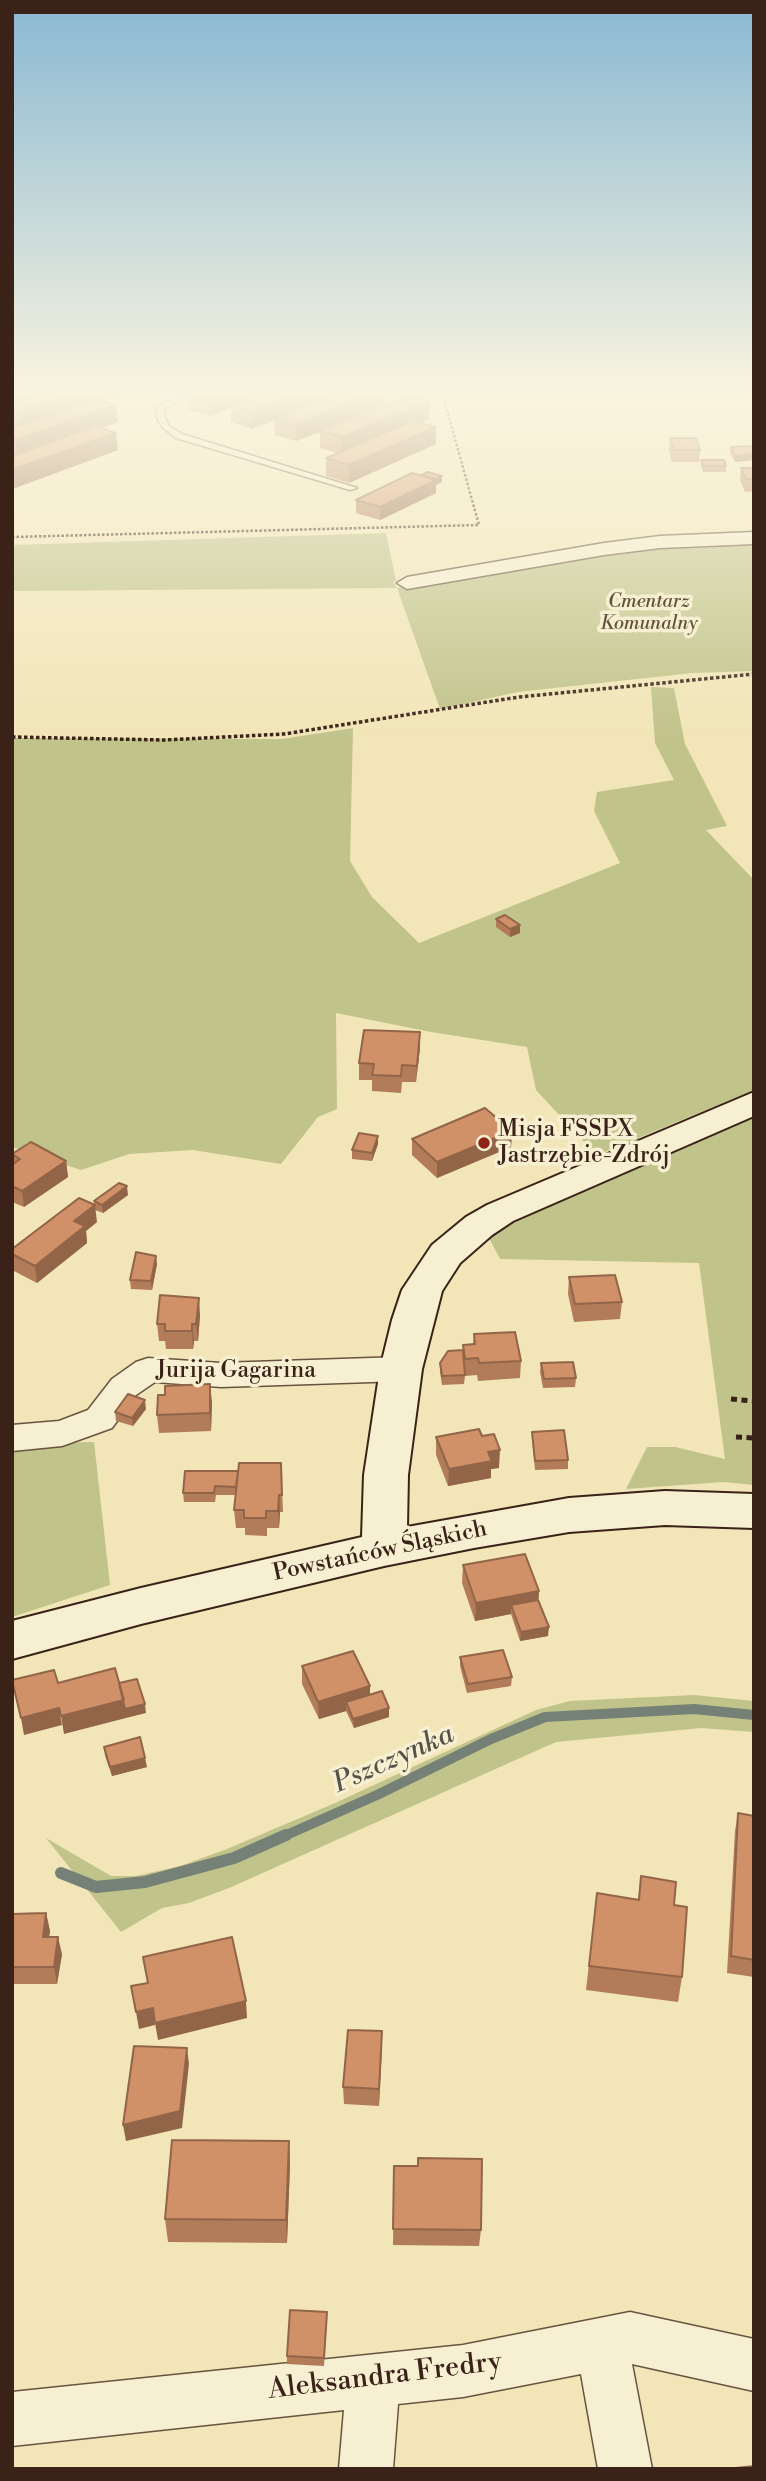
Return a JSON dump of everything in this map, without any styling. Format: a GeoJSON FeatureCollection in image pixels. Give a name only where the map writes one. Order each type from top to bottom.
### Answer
{"type":"FeatureCollection","features":[{"type":"Feature","properties":{"kind":"street"},"geometry":{"type":"LineString","coordinates":[[407,583],[604,549],[660,542],[754,538]]}},
{"type":"Feature","properties":{"kind":"street"},"geometry":{"type":"LineString","coordinates":[[384,1549],[386,1475],[401,1369],[422,1290],[446,1254],[478,1226],[532,1198],[754,1103]]}},
{"type":"Feature","properties":{"kind":"street","name":"Jurija Gagarina"},"geometry":{"type":"LineString","coordinates":[[12,1438],[62,1433],[100,1419],[124,1387],[148,1370],[221,1375],[401,1369]]}},
{"type":"Feature","properties":{"kind":"street","name":"Powstańców Śląskich"},"geometry":{"type":"LineString","coordinates":[[12,1640],[141,1606],[384,1549],[569,1515],[665,1508],[754,1511]]}},
{"type":"Feature","properties":{"kind":"street","name":"Aleksandra Fredry"},"geometry":{"type":"LineString","coordinates":[[12,2419],[463,2371],[630,2339],[754,2365]]}},
{"type":"Feature","properties":{"kind":"street"},"geometry":{"type":"LineString","coordinates":[[602,2344],[625,2469]]}},
{"type":"Feature","properties":{"kind":"street"},"geometry":{"type":"LineString","coordinates":[[366,2469],[373,2380]]}},
{"type":"Feature","properties":{"kind":"path"},"geometry":{"type":"LineString","coordinates":[[12,537],[479,525],[474,508]]}},
{"type":"Feature","properties":{"kind":"path"},"geometry":{"type":"LineString","coordinates":[[12,737],[164,740],[284,734],[519,697],[754,674]]}},
{"type":"Feature","properties":{"kind":"path"},"geometry":{"type":"LineString","coordinates":[[731,1399],[754,1401]]}},
{"type":"Feature","properties":{"kind":"path"},"geometry":{"type":"LineString","coordinates":[[736,1437],[754,1438]]}},
{"type":"Feature","properties":{"kind":"green space"},"geometry":{"type":"Polygon","coordinates":[[[386,533],[396,581],[393,582],[397,588],[12,591],[12,545],[386,533]]]}},
{"type":"Feature","properties":{"kind":"green space","name":"Cmentarz Komunalny"},"geometry":{"type":"Polygon","coordinates":[[[754,542],[754,671],[692,673],[518,692],[440,709],[397,588],[612,552],[754,542]]]}},
{"type":"Feature","properties":{"kind":"green space"},"geometry":{"type":"Polygon","coordinates":[[[651,687],[674,688],[685,744],[727,826],[706,830],[754,880],[754,1090],[602,1153],[587,1145],[536,1090],[527,1047],[336,1013],[337,1109],[318,1117],[281,1164],[193,1150],[129,1154],[81,1170],[12,1147],[12,738],[282,739],[353,728],[350,861],[372,897],[419,943],[620,863],[594,811],[597,792],[674,780],[655,743],[651,687]]]}},
{"type":"Feature","properties":{"kind":"green space"},"geometry":{"type":"Polygon","coordinates":[[[754,1117],[754,1485],[723,1482],[626,1489],[647,1447],[675,1447],[725,1459],[699,1263],[500,1259],[488,1236],[522,1214],[754,1117]]]}},
{"type":"Feature","properties":{"kind":"green space"},"geometry":{"type":"Polygon","coordinates":[[[94,1442],[110,1585],[12,1617],[12,1444],[94,1442]]]}},
{"type":"Feature","properties":{"kind":"green space"},"geometry":{"type":"Polygon","coordinates":[[[694,1695],[754,1701],[754,1732],[701,1728],[556,1742],[229,1888],[189,1903],[162,1908],[121,1932],[46,1838],[111,1876],[136,1876],[180,1866],[227,1849],[335,1803],[536,1710],[570,1701],[694,1695]]]}},
{"type":"Feature","properties":{"kind":"building"},"geometry":{"type":"Polygon","coordinates":[[[505,915],[520,925],[510,929],[496,919],[505,915]]]}},
{"type":"Feature","properties":{"kind":"building"},"geometry":{"type":"Polygon","coordinates":[[[364,1030],[420,1032],[417,1066],[402,1065],[401,1076],[372,1075],[374,1064],[359,1063],[364,1030]]]}},
{"type":"Feature","properties":{"kind":"building"},"geometry":{"type":"Polygon","coordinates":[[[485,1108],[512,1131],[437,1162],[412,1139],[485,1108]]]}},
{"type":"Feature","properties":{"kind":"building"},"geometry":{"type":"Polygon","coordinates":[[[359,1133],[378,1136],[372,1153],[352,1150],[359,1133]]]}},
{"type":"Feature","properties":{"kind":"building"},"geometry":{"type":"Polygon","coordinates":[[[31,1142],[66,1161],[22,1191],[12,1186],[12,1165],[20,1159],[12,1154],[31,1142]]]}},
{"type":"Feature","properties":{"kind":"building"},"geometry":{"type":"Polygon","coordinates":[[[119,1183],[127,1186],[102,1205],[94,1201],[119,1183]]]}},
{"type":"Feature","properties":{"kind":"building"},"geometry":{"type":"Polygon","coordinates":[[[79,1198],[95,1205],[74,1221],[85,1226],[35,1266],[12,1254],[12,1249],[79,1198]]]}},
{"type":"Feature","properties":{"kind":"building"},"geometry":{"type":"Polygon","coordinates":[[[136,1252],[156,1256],[151,1281],[130,1280],[136,1252]]]}},
{"type":"Feature","properties":{"kind":"building"},"geometry":{"type":"Polygon","coordinates":[[[615,1275],[622,1302],[575,1304],[569,1277],[615,1275]]]}},
{"type":"Feature","properties":{"kind":"building"},"geometry":{"type":"Polygon","coordinates":[[[160,1295],[199,1298],[196,1324],[192,1324],[192,1331],[165,1331],[165,1324],[157,1324],[160,1295]]]}},
{"type":"Feature","properties":{"kind":"building"},"geometry":{"type":"Polygon","coordinates":[[[515,1332],[521,1361],[479,1363],[478,1358],[465,1359],[463,1345],[475,1344],[474,1334],[515,1332]]]}},
{"type":"Feature","properties":{"kind":"building"},"geometry":{"type":"Polygon","coordinates":[[[463,1350],[465,1375],[442,1376],[440,1363],[448,1351],[463,1350]]]}},
{"type":"Feature","properties":{"kind":"building"},"geometry":{"type":"Polygon","coordinates":[[[573,1362],[576,1378],[544,1379],[541,1363],[573,1362]]]}},
{"type":"Feature","properties":{"kind":"building"},"geometry":{"type":"Polygon","coordinates":[[[210,1384],[210,1413],[157,1415],[158,1395],[165,1395],[165,1386],[210,1384]]]}},
{"type":"Feature","properties":{"kind":"building"},"geometry":{"type":"Polygon","coordinates":[[[128,1394],[145,1400],[132,1418],[115,1412],[128,1394]]]}},
{"type":"Feature","properties":{"kind":"building"},"geometry":{"type":"Polygon","coordinates":[[[479,1429],[482,1436],[494,1434],[500,1450],[488,1452],[492,1461],[449,1469],[436,1437],[479,1429]]]}},
{"type":"Feature","properties":{"kind":"building"},"geometry":{"type":"Polygon","coordinates":[[[564,1430],[568,1460],[535,1461],[532,1432],[564,1430]]]}},
{"type":"Feature","properties":{"kind":"building"},"geometry":{"type":"Polygon","coordinates":[[[239,1463],[281,1463],[282,1495],[279,1495],[278,1511],[266,1511],[266,1518],[244,1518],[244,1510],[234,1510],[239,1463]]]}},
{"type":"Feature","properties":{"kind":"building"},"geometry":{"type":"Polygon","coordinates":[[[185,1471],[238,1471],[236,1487],[215,1486],[214,1493],[183,1493],[185,1471]]]}},
{"type":"Feature","properties":{"kind":"building"},"geometry":{"type":"Polygon","coordinates":[[[525,1554],[539,1591],[476,1603],[463,1565],[525,1554]]]}},
{"type":"Feature","properties":{"kind":"building"},"geometry":{"type":"Polygon","coordinates":[[[538,1600],[549,1627],[521,1632],[511,1605],[538,1600]]]}},
{"type":"Feature","properties":{"kind":"building"},"geometry":{"type":"Polygon","coordinates":[[[503,1650],[512,1677],[468,1684],[460,1657],[503,1650]]]}},
{"type":"Feature","properties":{"kind":"building"},"geometry":{"type":"Polygon","coordinates":[[[353,1651],[370,1686],[318,1702],[302,1666],[353,1651]]]}},
{"type":"Feature","properties":{"kind":"building"},"geometry":{"type":"Polygon","coordinates":[[[115,1668],[124,1700],[61,1716],[59,1708],[21,1718],[12,1680],[54,1670],[58,1683],[115,1668]]]}},
{"type":"Feature","properties":{"kind":"building"},"geometry":{"type":"Polygon","coordinates":[[[137,1679],[145,1704],[125,1709],[119,1683],[137,1679]]]}},
{"type":"Feature","properties":{"kind":"building"},"geometry":{"type":"Polygon","coordinates":[[[382,1691],[389,1708],[353,1719],[346,1702],[382,1691]]]}},
{"type":"Feature","properties":{"kind":"building"},"geometry":{"type":"Polygon","coordinates":[[[140,1737],[145,1758],[110,1767],[104,1747],[140,1737]]]}},
{"type":"Feature","properties":{"kind":"building"},"geometry":{"type":"Polygon","coordinates":[[[738,1813],[754,1816],[754,1960],[731,1956],[738,1813]]]}},
{"type":"Feature","properties":{"kind":"building"},"geometry":{"type":"Polygon","coordinates":[[[641,1876],[676,1882],[674,1905],[687,1907],[682,1977],[589,1966],[597,1893],[639,1900],[641,1876]]]}},
{"type":"Feature","properties":{"kind":"building"},"geometry":{"type":"Polygon","coordinates":[[[46,1913],[43,1937],[58,1937],[54,1967],[12,1967],[12,1914],[46,1913]]]}},
{"type":"Feature","properties":{"kind":"building"},"geometry":{"type":"Polygon","coordinates":[[[232,1937],[246,2001],[155,2023],[153,2008],[136,2012],[131,1986],[148,1983],[143,1957],[232,1937]]]}},
{"type":"Feature","properties":{"kind":"building"},"geometry":{"type":"Polygon","coordinates":[[[348,2030],[382,2031],[379,2089],[343,2087],[348,2030]]]}},
{"type":"Feature","properties":{"kind":"building"},"geometry":{"type":"Polygon","coordinates":[[[134,2046],[187,2048],[180,2111],[123,2125],[134,2046]]]}},
{"type":"Feature","properties":{"kind":"building"},"geometry":{"type":"Polygon","coordinates":[[[172,2140],[289,2141],[286,2220],[165,2219],[172,2140]]]}},
{"type":"Feature","properties":{"kind":"building"},"geometry":{"type":"Polygon","coordinates":[[[418,2158],[482,2159],[481,2230],[393,2229],[394,2166],[418,2166],[418,2158]]]}},
{"type":"Feature","properties":{"kind":"building"},"geometry":{"type":"Polygon","coordinates":[[[290,2310],[327,2312],[324,2358],[287,2356],[290,2310]]]}},
{"type":"Feature","properties":{"kind":"building"},"geometry":{"type":"Polygon","coordinates":[[[754,2466],[754,2469],[726,2469],[754,2466]]]}},
{"type":"Feature","properties":{"kind":"waterway","name":"Pszczynka"},"geometry":{"type":"LineString","coordinates":[[282,1837],[377,1795],[491,1739],[545,1717],[694,1709],[754,1715]]}},
{"type":"Feature","properties":{"kind":"waterway","name":"Pszczynka"},"geometry":{"type":"LineString","coordinates":[[61,1873],[96,1887],[145,1882],[234,1858],[286,1835]]}},
{"type":"Feature","properties":{"kind":"place","name":"Misja FSSPX Jastrzębie-Zdrój"},"geometry":{"type":"Point","coordinates":[484,1143]}}]}
